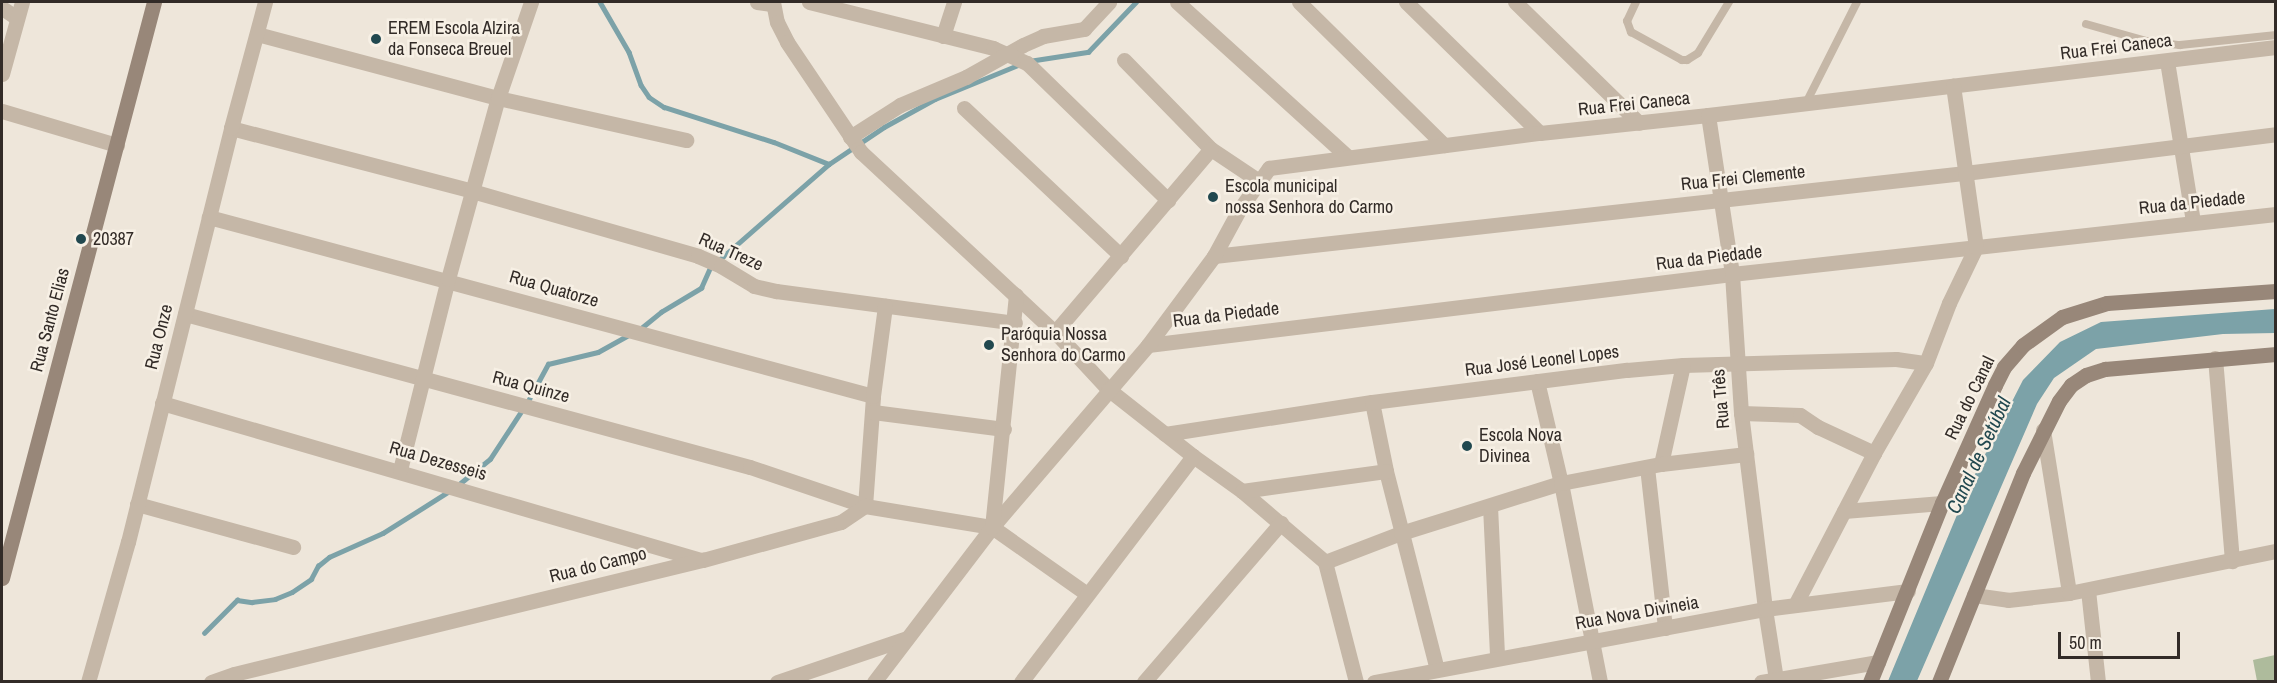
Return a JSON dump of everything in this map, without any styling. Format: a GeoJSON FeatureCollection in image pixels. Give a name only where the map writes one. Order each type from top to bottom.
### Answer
{"type":"FeatureCollection","features":[{"type":"Feature","properties":{"kind":"street"},"geometry":{"type":"LineString","coordinates":[[2,74],[22,2]]}},
{"type":"Feature","properties":{"kind":"street","name":"Rua Santo Elias"},"geometry":{"type":"LineString","coordinates":[[2,578],[154,2]]}},
{"type":"Feature","properties":{"kind":"street","name":"Rua Onze"},"geometry":{"type":"LineString","coordinates":[[88,681],[137,504],[231,128],[265,2]]}},
{"type":"Feature","properties":{"kind":"street"},"geometry":{"type":"LineString","coordinates":[[400,470],[448,279],[498,98],[531,2]]}},
{"type":"Feature","properties":{"kind":"street"},"geometry":{"type":"LineString","coordinates":[[767,2],[787,42],[855,143],[1055,332],[1108,389],[1192,456],[1242,491],[1325,562],[1356,681]]}},
{"type":"Feature","properties":{"kind":"street"},"geometry":{"type":"LineString","coordinates":[[809,2],[943,36],[1016,58],[1168,200]]}},
{"type":"Feature","properties":{"kind":"street"},"geometry":{"type":"LineString","coordinates":[[943,36],[954,2]]}},
{"type":"Feature","properties":{"kind":"street"},"geometry":{"type":"LineString","coordinates":[[855,143],[900,105],[966,76],[1016,58],[1043,36],[1084,29],[1109,2]]}},
{"type":"Feature","properties":{"kind":"street"},"geometry":{"type":"LineString","coordinates":[[1299,2],[1444,145]]}},
{"type":"Feature","properties":{"kind":"street"},"geometry":{"type":"LineString","coordinates":[[1406,2],[1540,133]]}},
{"type":"Feature","properties":{"kind":"street"},"geometry":{"type":"LineString","coordinates":[[1515,2],[1639,123]]}},
{"type":"Feature","properties":{"kind":"street"},"geometry":{"type":"LineString","coordinates":[[1186,4],[1347,156]]}},
{"type":"Feature","properties":{"kind":"street"},"geometry":{"type":"LineString","coordinates":[[2,8],[17,18]]}},
{"type":"Feature","properties":{"kind":"street"},"geometry":{"type":"LineString","coordinates":[[257,34],[498,98],[686,141]]}},
{"type":"Feature","properties":{"kind":"street","name":"Rua Frei Caneca"},"geometry":{"type":"LineString","coordinates":[[874,681],[992,527],[1148,345],[1214,256],[1239,210],[1269,168],[1347,156],[2276,47]]}},
{"type":"Feature","properties":{"kind":"street"},"geometry":{"type":"LineString","coordinates":[[1124,60],[1211,148],[1258,181]]}},
{"type":"Feature","properties":{"kind":"street"},"geometry":{"type":"LineString","coordinates":[[2167,61],[2193,222]]}},
{"type":"Feature","properties":{"kind":"street"},"geometry":{"type":"LineString","coordinates":[[1795,605],[1874,453],[1926,363],[1949,303],[1976,247],[1953,86]]}},
{"type":"Feature","properties":{"kind":"street"},"geometry":{"type":"LineString","coordinates":[[964,108],[1121,256]]}},
{"type":"Feature","properties":{"kind":"street"},"geometry":{"type":"LineString","coordinates":[[2,111],[117,145]]}},
{"type":"Feature","properties":{"kind":"street","name":"Rua Três"},"geometry":{"type":"LineString","coordinates":[[1708,115],[1732,274],[1741,414],[1765,609],[1769,680]]}},
{"type":"Feature","properties":{"kind":"street","name":"Rua Treze"},"geometry":{"type":"LineString","coordinates":[[231,128],[472,191],[698,256],[721,266],[754,286],[776,291],[1015,323]]}},
{"type":"Feature","properties":{"kind":"street","name":"Rua Frei Clemente"},"geometry":{"type":"LineString","coordinates":[[1214,256],[1965,173],[2276,134]]}},
{"type":"Feature","properties":{"kind":"street"},"geometry":{"type":"LineString","coordinates":[[1055,332],[1211,148]]}},
{"type":"Feature","properties":{"kind":"street","name":"Rua da Piedade"},"geometry":{"type":"LineString","coordinates":[[1148,345],[1732,274],[2276,214]]}},
{"type":"Feature","properties":{"kind":"street","name":"Rua Quatorze"},"geometry":{"type":"LineString","coordinates":[[209,217],[448,279],[873,396]]}},
{"type":"Feature","properties":{"kind":"street","name":"Rua do Canal"},"geometry":{"type":"LineString","coordinates":[[1870,681],[1942,503],[2004,367],[2023,345],[2049,325],[2076,312],[2107,303],[2276,291]]}},
{"type":"Feature","properties":{"kind":"street"},"geometry":{"type":"LineString","coordinates":[[992,527],[1015,323],[1016,295]]}},
{"type":"Feature","properties":{"kind":"street"},"geometry":{"type":"LineString","coordinates":[[885,306],[873,396],[865,506],[992,527],[1087,594]]}},
{"type":"Feature","properties":{"kind":"street","name":"Rua Quinze"},"geometry":{"type":"LineString","coordinates":[[184,314],[750,467],[865,506]]}},
{"type":"Feature","properties":{"kind":"street"},"geometry":{"type":"LineString","coordinates":[[1939,681],[2043,430],[2059,400],[2071,386],[2086,375],[2105,369],[2276,354]]}},
{"type":"Feature","properties":{"kind":"street"},"geometry":{"type":"LineString","coordinates":[[2215,358],[2232,561]]}},
{"type":"Feature","properties":{"kind":"street","name":"Rua José Leonel Lopes"},"geometry":{"type":"LineString","coordinates":[[1166,434],[1372,402],[1683,365],[1738,366],[1896,359],[1926,363]]}},
{"type":"Feature","properties":{"kind":"street"},"geometry":{"type":"LineString","coordinates":[[1665,628],[1654,466],[1683,365]]}},
{"type":"Feature","properties":{"kind":"street"},"geometry":{"type":"LineString","coordinates":[[1538,381],[1594,641],[1600,681]]}},
{"type":"Feature","properties":{"kind":"street"},"geometry":{"type":"LineString","coordinates":[[1372,402],[1401,533],[1437,670]]}},
{"type":"Feature","properties":{"kind":"street","name":"Rua Dezesseis"},"geometry":{"type":"LineString","coordinates":[[162,403],[400,470],[703,560]]}},
{"type":"Feature","properties":{"kind":"street"},"geometry":{"type":"LineString","coordinates":[[873,412],[1004,429]]}},
{"type":"Feature","properties":{"kind":"street"},"geometry":{"type":"LineString","coordinates":[[1741,414],[1800,415],[1818,427],[1874,453]]}},
{"type":"Feature","properties":{"kind":"street"},"geometry":{"type":"LineString","coordinates":[[2043,430],[2068,593]]}},
{"type":"Feature","properties":{"kind":"street"},"geometry":{"type":"LineString","coordinates":[[1325,562],[1401,533],[1561,483],[1654,466],[1746,454]]}},
{"type":"Feature","properties":{"kind":"street"},"geometry":{"type":"LineString","coordinates":[[1021,681],[1192,456]]}},
{"type":"Feature","properties":{"kind":"street"},"geometry":{"type":"LineString","coordinates":[[1242,491],[1386,471]]}},
{"type":"Feature","properties":{"kind":"street"},"geometry":{"type":"LineString","coordinates":[[1844,511],[1942,503]]}},
{"type":"Feature","properties":{"kind":"street"},"geometry":{"type":"LineString","coordinates":[[137,504],[293,547]]}},
{"type":"Feature","properties":{"kind":"street","name":"Rua do Campo"},"geometry":{"type":"LineString","coordinates":[[211,681],[703,560],[841,522],[865,506]]}},
{"type":"Feature","properties":{"kind":"street"},"geometry":{"type":"LineString","coordinates":[[1490,506],[1497,657]]}},
{"type":"Feature","properties":{"kind":"street"},"geometry":{"type":"LineString","coordinates":[[1144,681],[1281,523]]}},
{"type":"Feature","properties":{"kind":"street"},"geometry":{"type":"LineString","coordinates":[[1974,595],[2008,600],[2068,593],[2276,551]]}},
{"type":"Feature","properties":{"kind":"street"},"geometry":{"type":"LineString","coordinates":[[2088,590],[2098,681]]}},
{"type":"Feature","properties":{"kind":"street","name":"Rua Nova Divineia"},"geometry":{"type":"LineString","coordinates":[[1374,681],[1765,609],[1908,591]]}},
{"type":"Feature","properties":{"kind":"street"},"geometry":{"type":"LineString","coordinates":[[777,681],[907,638]]}},
{"type":"Feature","properties":{"kind":"street"},"geometry":{"type":"LineString","coordinates":[[1769,680],[1878,662]]}},
{"type":"Feature","properties":{"kind":"lane"},"geometry":{"type":"LineString","coordinates":[[1636,2],[1627,21],[1631,32],[1682,60],[1688,60],[1698,53],[1725,3]]}},
{"type":"Feature","properties":{"kind":"lane"},"geometry":{"type":"LineString","coordinates":[[1805,104],[1857,2]]}},
{"type":"Feature","properties":{"kind":"lane"},"geometry":{"type":"LineString","coordinates":[[2086,24],[2146,41],[2180,45],[2276,35]]}},
{"type":"Feature","properties":{"kind":"green space"},"geometry":{"type":"Polygon","coordinates":[[[2275,655],[2275,681],[2257,681],[2253,660],[2275,655]]]}},
{"type":"Feature","properties":{"kind":"water"},"geometry":{"type":"Polygon","coordinates":[[[2275,309],[2275,333],[2223,334],[2096,349],[2054,378],[2037,404],[1917,681],[1888,681],[1969,486],[2023,380],[2060,342],[2101,322],[2275,309]]]}},
{"type":"Feature","properties":{"kind":"waterway"},"geometry":{"type":"LineString","coordinates":[[600,2],[629,52],[641,85],[649,97],[664,107],[774,142],[829,164]]}},
{"type":"Feature","properties":{"kind":"waterway"},"geometry":{"type":"LineString","coordinates":[[1029,61],[1088,52],[1136,2]]}},
{"type":"Feature","properties":{"kind":"waterway"},"geometry":{"type":"LineString","coordinates":[[640,329],[661,312],[701,288],[710,268],[829,164],[884,127],[935,99],[1018,65]]}},
{"type":"Feature","properties":{"kind":"waterway"},"geometry":{"type":"LineString","coordinates":[[458,485],[490,459],[528,401],[548,364],[598,352],[630,334]]}},
{"type":"Feature","properties":{"kind":"waterway"},"geometry":{"type":"LineString","coordinates":[[204,633],[237,600],[252,602],[275,599],[292,592],[311,579],[318,566],[329,557],[383,533],[451,490]]}},
{"type":"Feature","properties":{"kind":"place","name":"EREM Escola Alzira da Fonseca Breuel"},"geometry":{"type":"Point","coordinates":[376,39]}},
{"type":"Feature","properties":{"kind":"place","name":"Escola municipal nossa Senhora do Carmo"},"geometry":{"type":"Point","coordinates":[1213,197]}},
{"type":"Feature","properties":{"kind":"place","name":"20387"},"geometry":{"type":"Point","coordinates":[81,239]}},
{"type":"Feature","properties":{"kind":"place","name":"Paróquia Nossa Senhora do Carmo"},"geometry":{"type":"Point","coordinates":[989,345]}},
{"type":"Feature","properties":{"kind":"place","name":"Escola Nova Divinea"},"geometry":{"type":"Point","coordinates":[1467,446]}},
{"type":"Feature","properties":{"kind":"water label","name":"Canal de Setúbal"},"geometry":{"type":"Point","coordinates":[1978,455]}}]}
